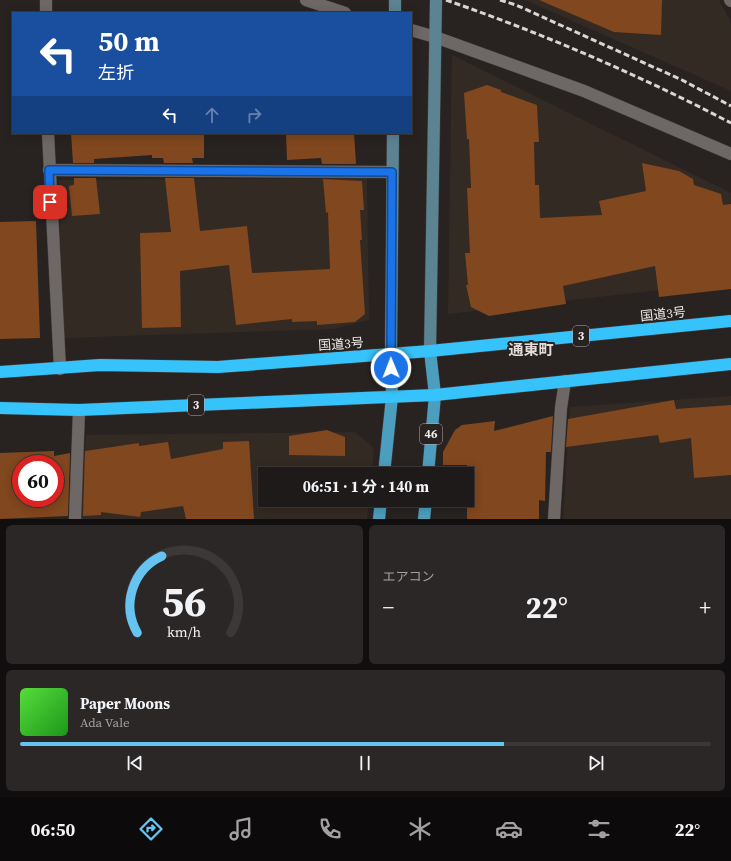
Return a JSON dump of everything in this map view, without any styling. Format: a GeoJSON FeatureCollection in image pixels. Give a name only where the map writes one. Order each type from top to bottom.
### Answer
{"type":"FeatureCollection","features":[{"type":"Feature","properties":{"kind":"highway","name":"国道3号"},"geometry":{"type":"LineString","coordinates":[[0,372],[100,365],[218,367],[430,351],[731,322]]}},
{"type":"Feature","properties":{"kind":"highway","name":"3"},"geometry":{"type":"LineString","coordinates":[[0,408],[79,410],[435,395],[565,380],[731,364]]}},
{"type":"Feature","properties":{"kind":"main road","name":"46"},"geometry":{"type":"LineString","coordinates":[[429,467],[435,395],[430,351]]}},
{"type":"Feature","properties":{"kind":"main road"},"geometry":{"type":"LineString","coordinates":[[385,467],[392,397],[391,354]]}},
{"type":"Feature","properties":{"kind":"main road"},"geometry":{"type":"LineString","coordinates":[[379,519],[380,507]]}},
{"type":"Feature","properties":{"kind":"main road"},"geometry":{"type":"LineString","coordinates":[[424,519],[425,507]]}},
{"type":"Feature","properties":{"kind":"street"},"geometry":{"type":"LineString","coordinates":[[46,0],[46,12]]}},
{"type":"Feature","properties":{"kind":"street"},"geometry":{"type":"LineString","coordinates":[[306,0],[342,12]]}},
{"type":"Feature","properties":{"kind":"street"},"geometry":{"type":"LineString","coordinates":[[395,0],[395,12]]}},
{"type":"Feature","properties":{"kind":"street"},"geometry":{"type":"LineString","coordinates":[[430,351],[436,0]]}},
{"type":"Feature","properties":{"kind":"street"},"geometry":{"type":"LineString","coordinates":[[412,30],[435,37],[584,91],[731,154]]}},
{"type":"Feature","properties":{"kind":"street"},"geometry":{"type":"LineString","coordinates":[[48,134],[60,368]]}},
{"type":"Feature","properties":{"kind":"street"},"geometry":{"type":"LineString","coordinates":[[391,354],[393,134]]}},
{"type":"Feature","properties":{"kind":"street"},"geometry":{"type":"LineString","coordinates":[[49,170],[392,172]]}},
{"type":"Feature","properties":{"kind":"street"},"geometry":{"type":"LineString","coordinates":[[554,519],[561,408],[565,380]]}},
{"type":"Feature","properties":{"kind":"street"},"geometry":{"type":"LineString","coordinates":[[74,519],[79,410]]}},
{"type":"Feature","properties":{"kind":"shaded area"},"geometry":{"type":"Polygon","coordinates":[[[525,0],[719,0],[731,23],[731,91],[525,0]]]}},
{"type":"Feature","properties":{"kind":"shaded area"},"geometry":{"type":"Polygon","coordinates":[[[452,55],[731,193],[731,282],[448,314],[452,55]]]}},
{"type":"Feature","properties":{"kind":"shaded area"},"geometry":{"type":"Polygon","coordinates":[[[367,178],[369,320],[333,329],[64,338],[58,180],[367,178]]]}},
{"type":"Feature","properties":{"kind":"shaded area"},"geometry":{"type":"Polygon","coordinates":[[[731,396],[731,519],[563,519],[570,407],[731,396]]]}},
{"type":"Feature","properties":{"kind":"shaded area"},"geometry":{"type":"Polygon","coordinates":[[[355,432],[374,448],[373,467],[258,467],[258,507],[368,507],[367,519],[79,519],[86,435],[355,432]]]}},
{"type":"Feature","properties":{"kind":"building"},"geometry":{"type":"Polygon","coordinates":[[[539,0],[662,0],[661,35],[614,32],[539,0]]]}},
{"type":"Feature","properties":{"kind":"building"},"geometry":{"type":"Polygon","coordinates":[[[487,85],[501,90],[501,92],[537,105],[539,142],[534,142],[535,185],[539,185],[540,218],[602,215],[599,201],[646,191],[642,163],[679,171],[693,179],[694,185],[721,194],[723,205],[731,204],[731,289],[659,297],[655,266],[563,286],[566,304],[489,316],[471,307],[466,285],[468,285],[465,253],[470,253],[467,188],[471,188],[469,139],[467,139],[464,93],[487,85]]]}},
{"type":"Feature","properties":{"kind":"building"},"geometry":{"type":"Polygon","coordinates":[[[71,134],[204,134],[204,158],[192,158],[193,163],[164,163],[163,158],[152,158],[152,155],[94,159],[94,163],[73,163],[71,134]]]}},
{"type":"Feature","properties":{"kind":"building"},"geometry":{"type":"Polygon","coordinates":[[[286,134],[354,134],[356,164],[322,164],[321,158],[287,160],[286,134]]]}},
{"type":"Feature","properties":{"kind":"building"},"geometry":{"type":"Polygon","coordinates":[[[74,178],[96,178],[100,214],[72,216],[69,186],[74,185],[74,178]]]}},
{"type":"Feature","properties":{"kind":"building"},"geometry":{"type":"Polygon","coordinates":[[[165,178],[194,178],[200,231],[247,226],[252,273],[330,269],[328,212],[326,213],[323,179],[362,181],[364,210],[360,210],[362,240],[360,240],[365,314],[355,322],[317,325],[317,321],[292,322],[292,319],[236,325],[229,265],[180,271],[181,327],[142,328],[140,233],[171,232],[165,178]]]}},
{"type":"Feature","properties":{"kind":"building"},"geometry":{"type":"Polygon","coordinates":[[[36,221],[40,338],[0,339],[0,222],[36,221]]]}},
{"type":"Feature","properties":{"kind":"building"},"geometry":{"type":"Polygon","coordinates":[[[674,400],[676,409],[731,405],[731,475],[694,478],[691,438],[660,443],[658,435],[566,447],[568,419],[674,400]]]}},
{"type":"Feature","properties":{"kind":"building"},"geometry":{"type":"Polygon","coordinates":[[[553,416],[551,452],[546,452],[545,501],[539,500],[539,519],[467,519],[467,507],[474,507],[474,467],[467,467],[467,465],[443,465],[443,452],[455,430],[462,425],[495,421],[494,431],[553,416]]]}},
{"type":"Feature","properties":{"kind":"building"},"geometry":{"type":"Polygon","coordinates":[[[327,430],[345,437],[345,456],[289,455],[289,436],[327,430]]]}},
{"type":"Feature","properties":{"kind":"building"},"geometry":{"type":"Polygon","coordinates":[[[249,441],[254,519],[186,519],[183,506],[141,512],[140,517],[101,512],[101,515],[83,516],[85,451],[139,443],[139,446],[168,442],[171,459],[223,449],[223,442],[249,441]]]}},
{"type":"Feature","properties":{"kind":"building"},"geometry":{"type":"Polygon","coordinates":[[[54,451],[54,455],[12,455],[12,507],[64,507],[64,455],[59,455],[70,453],[68,516],[0,519],[0,453],[54,451]]]}},
{"type":"Feature","properties":{"kind":"railway"},"geometry":{"type":"LineString","coordinates":[[446,0],[483,13],[591,56],[661,88],[731,123]]}},
{"type":"Feature","properties":{"kind":"railway"},"geometry":{"type":"LineString","coordinates":[[500,0],[516,5],[682,80],[731,106]]}},
{"type":"Feature","properties":{"kind":"district","name":"通東町"},"geometry":{"type":"Point","coordinates":[531,349]}},
{"type":"Feature","properties":{"kind":"route"},"geometry":{"type":"LineString","coordinates":[[50,202],[49,170],[392,172],[391,368]]}}]}
